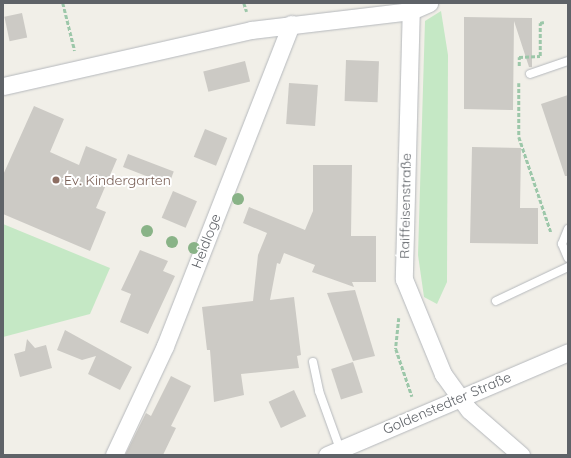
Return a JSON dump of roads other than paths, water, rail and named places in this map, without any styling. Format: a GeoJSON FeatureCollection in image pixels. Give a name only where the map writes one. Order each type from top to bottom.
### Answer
{"type":"FeatureCollection","features":[{"type":"Feature","properties":{"kind":"street"},"geometry":{"type":"LineString","coordinates":[[3,86],[291,24],[411,7],[429,3]]}},
{"type":"Feature","properties":{"kind":"street","name":"Raiffeisenstraße"},"geometry":{"type":"LineString","coordinates":[[411,7],[404,279],[443,374],[459,397],[481,423],[521,455]]}},
{"type":"Feature","properties":{"kind":"street","name":"Heidloge"},"geometry":{"type":"LineString","coordinates":[[114,455],[165,346],[291,24]]}},
{"type":"Feature","properties":{"kind":"street","name":"Goldenstedter Straße"},"geometry":{"type":"LineString","coordinates":[[334,452],[459,397],[568,352]]}},
{"type":"Feature","properties":{"kind":"lane"},"geometry":{"type":"LineString","coordinates":[[530,74],[568,61]]}},
{"type":"Feature","properties":{"kind":"lane"},"geometry":{"type":"LineString","coordinates":[[568,229],[563,238],[568,258]]}},
{"type":"Feature","properties":{"kind":"lane"},"geometry":{"type":"LineString","coordinates":[[496,301],[568,267]]}},
{"type":"Feature","properties":{"kind":"lane"},"geometry":{"type":"LineString","coordinates":[[313,362],[334,452]]}},
{"type":"Feature","properties":{"kind":"place","name":"Ev. Kindergarten"},"geometry":{"type":"Point","coordinates":[56,180]}}]}
